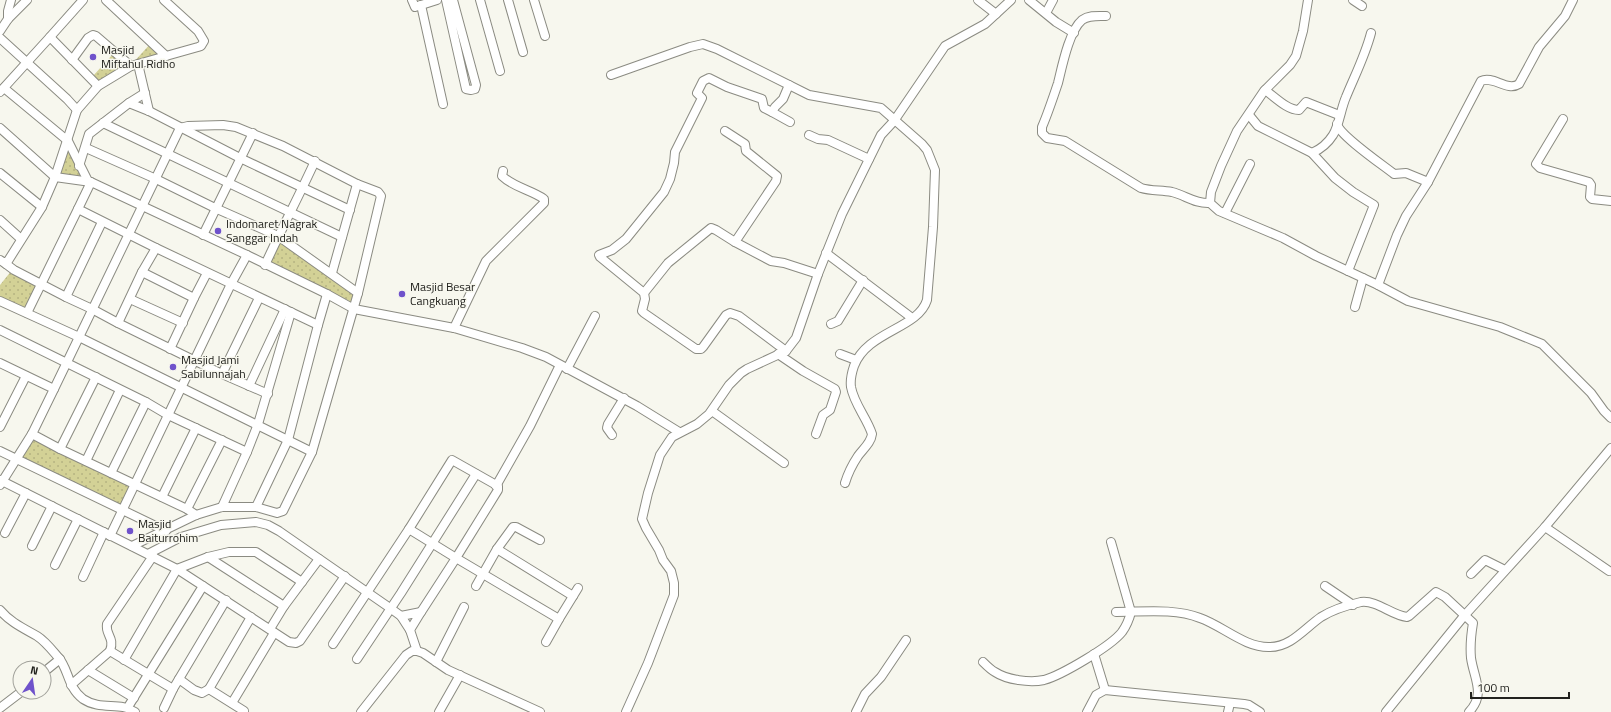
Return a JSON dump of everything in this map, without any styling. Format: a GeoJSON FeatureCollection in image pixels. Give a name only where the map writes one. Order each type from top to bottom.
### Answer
{"type":"FeatureCollection","features":[{"type":"Feature","properties":{"kind":"street"},"geometry":{"type":"LineString","coordinates":[[8,19],[8,11],[11,0]]}},
{"type":"Feature","properties":{"kind":"street"},"geometry":{"type":"LineString","coordinates":[[0,31],[8,19],[27,0]]}},
{"type":"Feature","properties":{"kind":"street"},"geometry":{"type":"LineString","coordinates":[[83,0],[2,90],[68,141],[80,166],[90,182]]}},
{"type":"Feature","properties":{"kind":"street"},"geometry":{"type":"LineString","coordinates":[[106,0],[166,56]]}},
{"type":"Feature","properties":{"kind":"street"},"geometry":{"type":"LineString","coordinates":[[164,0],[198,31],[204,41],[201,46],[134,65],[98,86],[77,110],[68,141],[42,207],[21,239],[3,262],[14,270],[170,349],[268,394]]}},
{"type":"Feature","properties":{"kind":"street"},"geometry":{"type":"LineString","coordinates":[[412,0],[414,6],[437,0]]}},
{"type":"Feature","properties":{"kind":"street"},"geometry":{"type":"LineString","coordinates":[[446,0],[466,89],[471,90],[475,88],[476,85],[453,0]]}},
{"type":"Feature","properties":{"kind":"street"},"geometry":{"type":"LineString","coordinates":[[480,0],[500,71]]}},
{"type":"Feature","properties":{"kind":"street"},"geometry":{"type":"LineString","coordinates":[[508,0],[523,52]]}},
{"type":"Feature","properties":{"kind":"street"},"geometry":{"type":"LineString","coordinates":[[534,0],[545,36]]}},
{"type":"Feature","properties":{"kind":"street"},"geometry":{"type":"LineString","coordinates":[[978,0],[996,14]]}},
{"type":"Feature","properties":{"kind":"street"},"geometry":{"type":"LineString","coordinates":[[626,712],[648,662],[674,595],[674,583],[670,571],[642,519],[648,493],[660,455],[672,437],[679,432],[697,424],[712,411],[729,385],[741,373],[782,353],[796,338],[818,274],[842,214],[881,135],[894,120],[945,46],[985,24],[1010,0]]}},
{"type":"Feature","properties":{"kind":"street"},"geometry":{"type":"LineString","coordinates":[[1029,0],[1056,22],[1074,33]]}},
{"type":"Feature","properties":{"kind":"street"},"geometry":{"type":"LineString","coordinates":[[1046,13],[1053,0]]}},
{"type":"Feature","properties":{"kind":"street"},"geometry":{"type":"LineString","coordinates":[[1308,0],[1303,31],[1296,56],[1290,65],[1266,90],[1234,136],[1211,192],[1210,202],[1213,206],[1224,213],[1277,236],[1408,301],[1500,327],[1542,344],[1591,393],[1611,418]]}},
{"type":"Feature","properties":{"kind":"street"},"geometry":{"type":"LineString","coordinates":[[1353,0],[1362,6]]}},
{"type":"Feature","properties":{"kind":"street"},"geometry":{"type":"LineString","coordinates":[[1378,285],[1406,216],[1428,182],[1481,81],[1485,79],[1491,80],[1511,86],[1519,84],[1539,47],[1564,16],[1573,0]]}},
{"type":"Feature","properties":{"kind":"street"},"geometry":{"type":"LineString","coordinates":[[421,5],[443,104]]}},
{"type":"Feature","properties":{"kind":"street"},"geometry":{"type":"LineString","coordinates":[[1106,16],[1086,18],[1080,23],[1074,33],[1065,54],[1058,83],[1042,127],[1042,133],[1044,136],[1065,141],[1141,188],[1150,191],[1172,192],[1202,204],[1210,202]]}},
{"type":"Feature","properties":{"kind":"street"},"geometry":{"type":"LineString","coordinates":[[1312,153],[1326,144],[1335,131],[1339,115],[1365,56],[1371,33]]}},
{"type":"Feature","properties":{"kind":"street"},"geometry":{"type":"LineString","coordinates":[[72,60],[88,38],[93,35],[96,36],[134,65],[145,93],[149,111]]}},
{"type":"Feature","properties":{"kind":"street"},"geometry":{"type":"LineString","coordinates":[[50,37],[98,86]]}},
{"type":"Feature","properties":{"kind":"street"},"geometry":{"type":"LineString","coordinates":[[0,38],[67,99],[77,110]]}},
{"type":"Feature","properties":{"kind":"street"},"geometry":{"type":"LineString","coordinates":[[611,74],[703,44],[718,49],[789,85],[817,97],[880,108],[922,144],[926,150],[935,170],[933,227],[927,300],[925,306],[912,318],[871,343],[856,360],[851,377],[853,394],[872,434],[869,443],[859,454],[848,472],[845,482]]}},
{"type":"Feature","properties":{"kind":"street"},"geometry":{"type":"LineString","coordinates":[[790,122],[764,108],[762,99],[727,87],[709,78],[703,81],[697,94],[702,98],[675,152],[670,179],[664,192],[626,239],[612,250],[599,255],[644,294],[645,299],[642,311],[644,314],[696,349],[701,350],[726,315],[730,313],[739,316],[803,371],[835,389],[836,392],[832,407],[823,415],[816,434]]}},
{"type":"Feature","properties":{"kind":"street"},"geometry":{"type":"LineString","coordinates":[[772,112],[783,99],[789,85]]}},
{"type":"Feature","properties":{"kind":"street"},"geometry":{"type":"LineString","coordinates":[[1266,90],[1277,100],[1294,109],[1299,110],[1306,102],[1339,115]]}},
{"type":"Feature","properties":{"kind":"street"},"geometry":{"type":"LineString","coordinates":[[80,166],[89,134],[129,103],[145,93]]}},
{"type":"Feature","properties":{"kind":"street"},"geometry":{"type":"LineString","coordinates":[[129,103],[149,111],[240,158],[350,210]]}},
{"type":"Feature","properties":{"kind":"street"},"geometry":{"type":"LineString","coordinates":[[1249,115],[1258,126],[1312,153],[1335,178],[1353,192],[1374,205],[1348,271]]}},
{"type":"Feature","properties":{"kind":"street"},"geometry":{"type":"LineString","coordinates":[[1563,119],[1536,164],[1540,168],[1589,182],[1591,185],[1590,197],[1611,201]]}},
{"type":"Feature","properties":{"kind":"street"},"geometry":{"type":"LineString","coordinates":[[103,123],[342,237]]}},
{"type":"Feature","properties":{"kind":"street"},"geometry":{"type":"LineString","coordinates":[[1337,124],[1338,129],[1347,137],[1375,161],[1394,174],[1406,173],[1428,182]]}},
{"type":"Feature","properties":{"kind":"street"},"geometry":{"type":"LineString","coordinates":[[133,546],[196,515],[222,507],[256,507],[277,512],[283,511],[312,452],[354,309],[381,196],[378,192],[357,184],[315,161],[253,133],[236,127],[223,125],[188,126],[180,128]]}},
{"type":"Feature","properties":{"kind":"street"},"geometry":{"type":"LineString","coordinates":[[0,128],[55,177],[90,182],[247,255],[327,294],[354,309],[454,328],[522,348],[624,398],[679,432]]}},
{"type":"Feature","properties":{"kind":"street"},"geometry":{"type":"LineString","coordinates":[[180,128],[32,434],[1,482],[26,493],[177,569],[289,642],[296,643],[300,641],[346,576]]}},
{"type":"Feature","properties":{"kind":"street"},"geometry":{"type":"LineString","coordinates":[[725,131],[745,144],[746,151],[777,176],[776,181],[736,242]]}},
{"type":"Feature","properties":{"kind":"street"},"geometry":{"type":"LineString","coordinates":[[203,234],[253,133]]}},
{"type":"Feature","properties":{"kind":"street"},"geometry":{"type":"LineString","coordinates":[[809,136],[828,140],[868,159]]}},
{"type":"Feature","properties":{"kind":"street"},"geometry":{"type":"LineString","coordinates":[[86,148],[278,236],[332,273],[358,293]]}},
{"type":"Feature","properties":{"kind":"street"},"geometry":{"type":"LineString","coordinates":[[265,265],[315,161]]}},
{"type":"Feature","properties":{"kind":"street"},"geometry":{"type":"LineString","coordinates":[[1224,213],[1250,164]]}},
{"type":"Feature","properties":{"kind":"street"},"geometry":{"type":"LineString","coordinates":[[454,328],[486,262],[544,202],[544,199],[538,195],[507,180],[502,176],[503,171]]}},
{"type":"Feature","properties":{"kind":"street"},"geometry":{"type":"LineString","coordinates":[[0,173],[42,207]]}},
{"type":"Feature","properties":{"kind":"street"},"geometry":{"type":"LineString","coordinates":[[27,313],[90,182]]}},
{"type":"Feature","properties":{"kind":"street"},"geometry":{"type":"LineString","coordinates":[[332,273],[357,184]]}},
{"type":"Feature","properties":{"kind":"street"},"geometry":{"type":"LineString","coordinates":[[78,209],[207,273],[318,325]]}},
{"type":"Feature","properties":{"kind":"street"},"geometry":{"type":"LineString","coordinates":[[0,220],[21,239]]}},
{"type":"Feature","properties":{"kind":"street"},"geometry":{"type":"LineString","coordinates":[[66,297],[102,222]]}},
{"type":"Feature","properties":{"kind":"street"},"geometry":{"type":"LineString","coordinates":[[644,294],[668,263],[711,228],[771,261],[784,263],[818,274]]}},
{"type":"Feature","properties":{"kind":"street"},"geometry":{"type":"LineString","coordinates":[[118,323],[142,272],[156,248]]}},
{"type":"Feature","properties":{"kind":"street"},"geometry":{"type":"LineString","coordinates":[[826,253],[912,318]]}},
{"type":"Feature","properties":{"kind":"street"},"geometry":{"type":"LineString","coordinates":[[83,577],[107,534],[123,510],[231,284],[247,255]]}},
{"type":"Feature","properties":{"kind":"street"},"geometry":{"type":"LineString","coordinates":[[142,272],[194,298]]}},
{"type":"Feature","properties":{"kind":"street"},"geometry":{"type":"LineString","coordinates":[[170,349],[207,273]]}},
{"type":"Feature","properties":{"kind":"street"},"geometry":{"type":"LineString","coordinates":[[1355,307],[1363,278]]}},
{"type":"Feature","properties":{"kind":"street"},"geometry":{"type":"LineString","coordinates":[[831,324],[838,321],[863,280]]}},
{"type":"Feature","properties":{"kind":"street"},"geometry":{"type":"LineString","coordinates":[[256,507],[288,440],[327,294]]}},
{"type":"Feature","properties":{"kind":"street"},"geometry":{"type":"LineString","coordinates":[[222,374],[259,298]]}},
{"type":"Feature","properties":{"kind":"street"},"geometry":{"type":"LineString","coordinates":[[130,299],[183,323]]}},
{"type":"Feature","properties":{"kind":"street"},"geometry":{"type":"LineString","coordinates":[[0,301],[79,337],[258,424],[312,452]]}},
{"type":"Feature","properties":{"kind":"street"},"geometry":{"type":"LineString","coordinates":[[249,386],[288,311]]}},
{"type":"Feature","properties":{"kind":"street"},"geometry":{"type":"LineString","coordinates":[[222,507],[258,424],[268,394],[288,311]]}},
{"type":"Feature","properties":{"kind":"street"},"geometry":{"type":"LineString","coordinates":[[496,486],[563,367],[595,316]]}},
{"type":"Feature","properties":{"kind":"street"},"geometry":{"type":"LineString","coordinates":[[0,330],[146,402],[168,415],[247,452]]}},
{"type":"Feature","properties":{"kind":"street"},"geometry":{"type":"LineString","coordinates":[[840,354],[856,360]]}},
{"type":"Feature","properties":{"kind":"street"},"geometry":{"type":"LineString","coordinates":[[0,363],[54,388]]}},
{"type":"Feature","properties":{"kind":"street"},"geometry":{"type":"LineString","coordinates":[[0,427],[26,376]]}},
{"type":"Feature","properties":{"kind":"street"},"geometry":{"type":"LineString","coordinates":[[60,449],[96,377]]}},
{"type":"Feature","properties":{"kind":"street"},"geometry":{"type":"LineString","coordinates":[[86,461],[120,390]]}},
{"type":"Feature","properties":{"kind":"street"},"geometry":{"type":"LineString","coordinates":[[612,435],[607,428],[608,424],[624,398]]}},
{"type":"Feature","properties":{"kind":"street"},"geometry":{"type":"LineString","coordinates":[[111,473],[146,402]]}},
{"type":"Feature","properties":{"kind":"street"},"geometry":{"type":"LineString","coordinates":[[712,411],[784,463]]}},
{"type":"Feature","properties":{"kind":"street"},"geometry":{"type":"LineString","coordinates":[[162,497],[196,428]]}},
{"type":"Feature","properties":{"kind":"street"},"geometry":{"type":"LineString","coordinates":[[32,434],[135,486],[187,509],[196,515]]}},
{"type":"Feature","properties":{"kind":"street"},"geometry":{"type":"LineString","coordinates":[[187,509],[222,440]]}},
{"type":"Feature","properties":{"kind":"street"},"geometry":{"type":"LineString","coordinates":[[1386,712],[1464,616],[1545,527],[1611,448]]}},
{"type":"Feature","properties":{"kind":"street"},"geometry":{"type":"LineString","coordinates":[[0,451],[166,531]]}},
{"type":"Feature","properties":{"kind":"street"},"geometry":{"type":"LineString","coordinates":[[333,644],[368,593],[450,461],[454,460],[499,488],[410,630]]}},
{"type":"Feature","properties":{"kind":"street"},"geometry":{"type":"LineString","coordinates":[[357,659],[401,593],[476,474]]}},
{"type":"Feature","properties":{"kind":"street"},"geometry":{"type":"LineString","coordinates":[[5,533],[26,493]]}},
{"type":"Feature","properties":{"kind":"street"},"geometry":{"type":"LineString","coordinates":[[32,546],[52,506]]}},
{"type":"Feature","properties":{"kind":"street"},"geometry":{"type":"LineString","coordinates":[[55,565],[78,519]]}},
{"type":"Feature","properties":{"kind":"street"},"geometry":{"type":"LineString","coordinates":[[71,684],[110,651],[113,642],[106,627],[107,624],[148,554],[181,537],[220,525],[256,522],[268,525],[280,531],[401,616],[410,630],[417,651]]}},
{"type":"Feature","properties":{"kind":"street"},"geometry":{"type":"LineString","coordinates":[[476,586],[497,549],[514,526],[540,540]]}},
{"type":"Feature","properties":{"kind":"street"},"geometry":{"type":"LineString","coordinates":[[1545,527],[1609,571]]}},
{"type":"Feature","properties":{"kind":"street"},"geometry":{"type":"LineString","coordinates":[[408,529],[559,619]]}},
{"type":"Feature","properties":{"kind":"street"},"geometry":{"type":"LineString","coordinates":[[983,662],[996,673],[1006,677],[1026,681],[1044,680],[1066,670],[1094,654],[1122,633],[1129,623],[1131,612],[1111,542]]}},
{"type":"Feature","properties":{"kind":"street"},"geometry":{"type":"LineString","coordinates":[[497,549],[573,596]]}},
{"type":"Feature","properties":{"kind":"street"},"geometry":{"type":"LineString","coordinates":[[124,660],[177,569],[208,557],[229,552],[256,552],[302,582]]}},
{"type":"Feature","properties":{"kind":"street"},"geometry":{"type":"LineString","coordinates":[[208,557],[284,606]]}},
{"type":"Feature","properties":{"kind":"street"},"geometry":{"type":"LineString","coordinates":[[232,703],[272,631],[284,606],[319,559]]}},
{"type":"Feature","properties":{"kind":"street"},"geometry":{"type":"LineString","coordinates":[[1471,574],[1485,560],[1505,570]]}},
{"type":"Feature","properties":{"kind":"street"},"geometry":{"type":"LineString","coordinates":[[0,610],[11,621],[44,642],[60,659],[71,684],[79,695],[94,704],[131,710],[134,698],[203,586]]}},
{"type":"Feature","properties":{"kind":"street"},"geometry":{"type":"LineString","coordinates":[[1325,586],[1353,605]]}},
{"type":"Feature","properties":{"kind":"street"},"geometry":{"type":"LineString","coordinates":[[546,642],[578,588]]}},
{"type":"Feature","properties":{"kind":"street"},"geometry":{"type":"LineString","coordinates":[[1116,612],[1185,613],[1201,618],[1255,645],[1269,647],[1281,646],[1293,640],[1322,617],[1338,608],[1361,602],[1374,603],[1385,610],[1407,617],[1436,592],[1445,597],[1473,624],[1471,652],[1479,694],[1476,704],[1469,712]]}},
{"type":"Feature","properties":{"kind":"street"},"geometry":{"type":"LineString","coordinates":[[164,708],[173,689],[226,600]]}},
{"type":"Feature","properties":{"kind":"street"},"geometry":{"type":"LineString","coordinates":[[436,662],[464,607]]}},
{"type":"Feature","properties":{"kind":"street"},"geometry":{"type":"LineString","coordinates":[[401,616],[422,612]]}},
{"type":"Feature","properties":{"kind":"street"},"geometry":{"type":"LineString","coordinates":[[179,679],[194,690],[202,693],[209,689],[251,617]]}},
{"type":"Feature","properties":{"kind":"street"},"geometry":{"type":"LineString","coordinates":[[856,712],[865,694],[881,677],[906,640]]}},
{"type":"Feature","properties":{"kind":"street"},"geometry":{"type":"LineString","coordinates":[[110,651],[173,689]]}},
{"type":"Feature","properties":{"kind":"street"},"geometry":{"type":"LineString","coordinates":[[361,712],[406,655],[412,651],[424,653],[436,662],[460,675],[540,712]]}},
{"type":"Feature","properties":{"kind":"street"},"geometry":{"type":"LineString","coordinates":[[1094,654],[1105,690]]}},
{"type":"Feature","properties":{"kind":"street"},"geometry":{"type":"LineString","coordinates":[[52,666],[60,659]]}},
{"type":"Feature","properties":{"kind":"street"},"geometry":{"type":"LineString","coordinates":[[88,670],[134,698]]}},
{"type":"Feature","properties":{"kind":"street"},"geometry":{"type":"LineString","coordinates":[[439,712],[460,675]]}},
{"type":"Feature","properties":{"kind":"street"},"geometry":{"type":"LineString","coordinates":[[209,689],[244,712]]}},
{"type":"Feature","properties":{"kind":"street"},"geometry":{"type":"LineString","coordinates":[[1087,712],[1096,695],[1105,690],[1249,705],[1260,712]]}},
{"type":"Feature","properties":{"kind":"street"},"geometry":{"type":"LineString","coordinates":[[0,708],[12,699]]}},
{"type":"Feature","properties":{"kind":"street"},"geometry":{"type":"LineString","coordinates":[[1228,712],[1230,703]]}},
{"type":"Feature","properties":{"kind":"shaded area"},"geometry":{"type":"Polygon","coordinates":[[[151,43],[164,55],[132,64],[151,43]]]}},
{"type":"Feature","properties":{"kind":"shaded area"},"geometry":{"type":"Polygon","coordinates":[[[112,55],[127,65],[100,83],[93,76],[112,55]]]}},
{"type":"Feature","properties":{"kind":"shaded area"},"geometry":{"type":"Polygon","coordinates":[[[67,145],[86,181],[58,176],[67,145]]]}},
{"type":"Feature","properties":{"kind":"shaded area"},"geometry":{"type":"Polygon","coordinates":[[[279,238],[358,293],[356,304],[266,262],[279,238]]]}},
{"type":"Feature","properties":{"kind":"shaded area"},"geometry":{"type":"Polygon","coordinates":[[[12,270],[40,286],[27,312],[0,299],[0,285],[12,270]]]}},
{"type":"Feature","properties":{"kind":"shaded area"},"geometry":{"type":"Polygon","coordinates":[[[32,434],[137,486],[125,511],[17,458],[32,434]]]}},
{"type":"Feature","properties":{"kind":"place","name":"Masjid Miftahul Ridho"},"geometry":{"type":"Point","coordinates":[93,57]}},
{"type":"Feature","properties":{"kind":"place","name":"Indomaret Nagrak Sanggar Indah"},"geometry":{"type":"Point","coordinates":[218,231]}},
{"type":"Feature","properties":{"kind":"place","name":"Masjid Besar Cangkuang"},"geometry":{"type":"Point","coordinates":[402,294]}},
{"type":"Feature","properties":{"kind":"place","name":"Masjid Jami Sabilunnajah"},"geometry":{"type":"Point","coordinates":[173,367]}},
{"type":"Feature","properties":{"kind":"place","name":"Masjid Baiturrohim"},"geometry":{"type":"Point","coordinates":[130,531]}}]}
